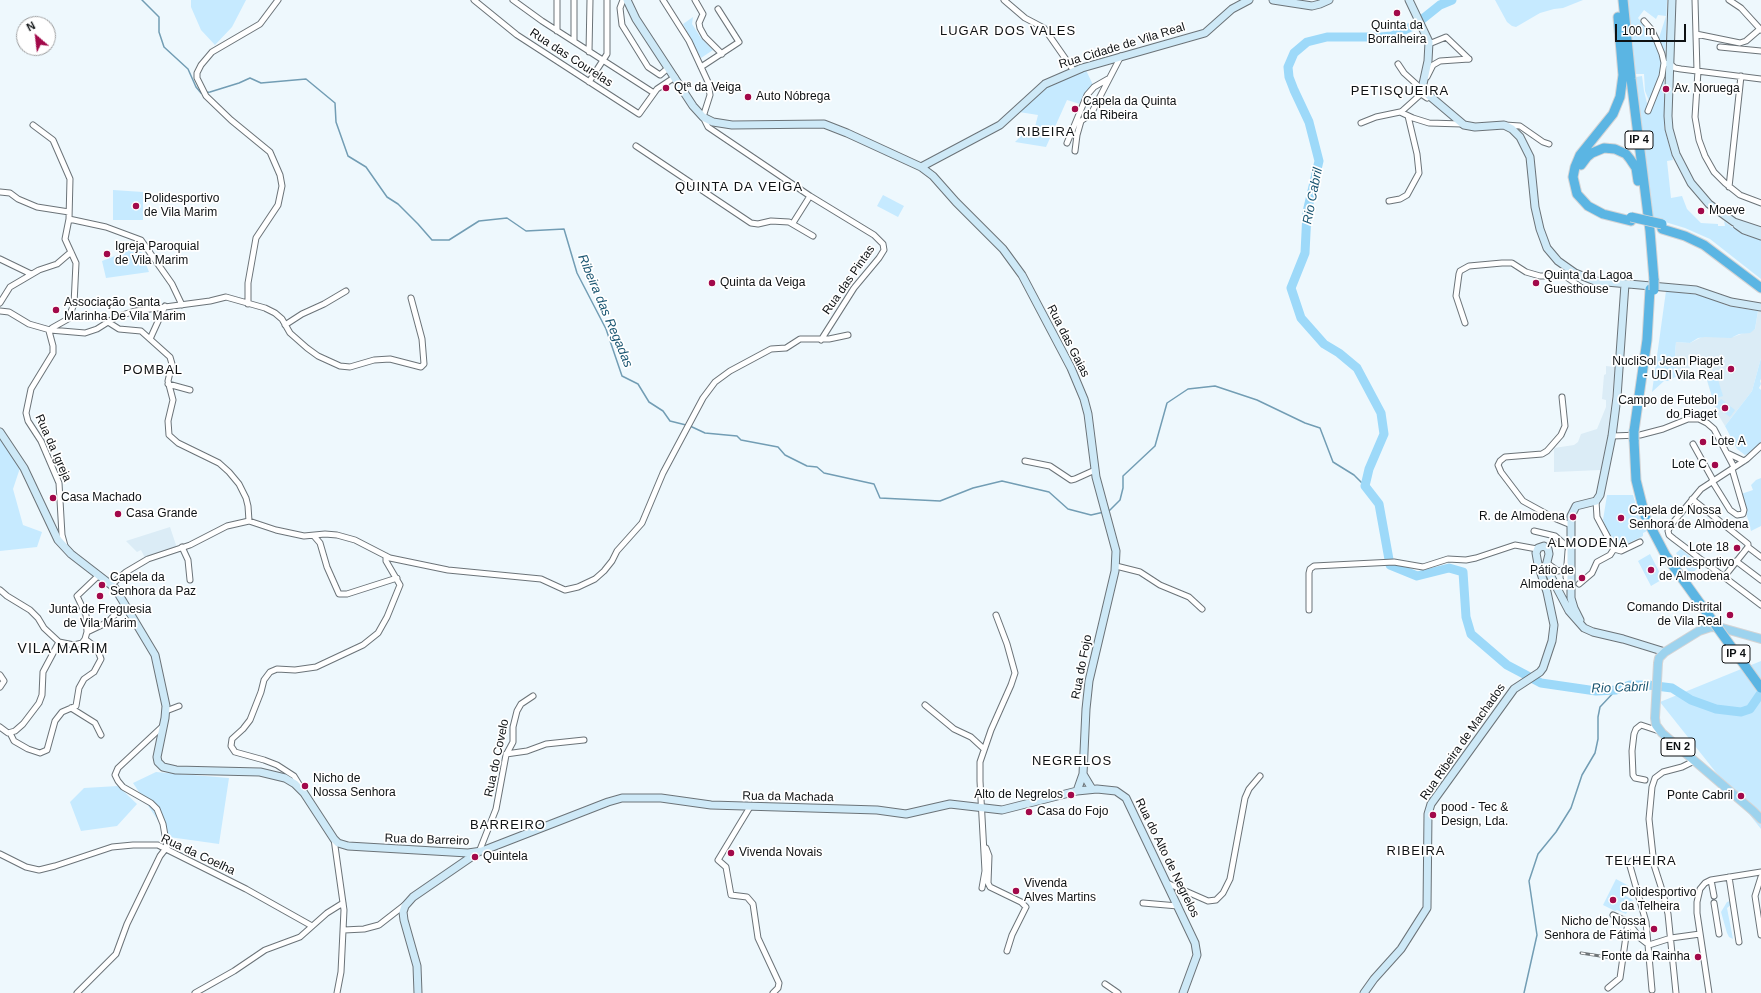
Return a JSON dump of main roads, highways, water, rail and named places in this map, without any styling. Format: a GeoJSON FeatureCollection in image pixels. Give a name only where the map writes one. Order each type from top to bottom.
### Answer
{"type":"FeatureCollection","features":[{"type":"Feature","properties":{"kind":"highway"},"geometry":{"type":"LineString","coordinates":[[1618,0],[1623,75],[1622,91],[1613,114],[1580,155],[1573,177],[1577,194],[1588,206],[1603,214],[1690,233],[1707,242],[1761,282]]}},
{"type":"Feature","properties":{"kind":"highway","name":"IP 4"},"geometry":{"type":"LineString","coordinates":[[1618,0],[1652,280]]}},
{"type":"Feature","properties":{"kind":"highway","name":"IP 4"},"geometry":{"type":"LineString","coordinates":[[1623,0],[1630,72],[1650,231],[1652,280],[1636,435],[1640,478],[1648,515],[1668,554],[1761,688]]}},
{"type":"Feature","properties":{"kind":"highway"},"geometry":{"type":"LineString","coordinates":[[1631,219],[1595,206],[1582,192],[1578,180],[1580,168],[1582,162],[1592,153],[1604,148],[1615,149],[1626,154],[1634,164],[1648,247]]}},
{"type":"Feature","properties":{"kind":"highway"},"geometry":{"type":"LineString","coordinates":[[1662,226],[1700,242],[1761,288]]}},
{"type":"Feature","properties":{"kind":"highway","name":"IP 4"},"geometry":{"type":"LineString","coordinates":[[1713,619],[1761,683]]}},
{"type":"Feature","properties":{"kind":"main road","name":"EN 2"},"geometry":{"type":"LineString","coordinates":[[1761,639],[1722,628],[1711,627],[1699,631],[1665,652],[1659,658],[1655,716],[1656,723],[1660,731],[1761,819]]}},
{"type":"Feature","properties":{"kind":"waterway","name":"Ribeira das Regadas"},"geometry":{"type":"LineString","coordinates":[[142,0],[159,17],[159,32],[164,47],[188,69],[196,87],[201,93],[210,92],[250,78],[261,83],[306,79],[335,103],[336,122],[348,156],[366,167],[387,197],[398,204],[432,240],[449,240],[479,221],[507,218],[526,231],[564,229],[577,273],[606,329],[622,376],[638,384],[649,402],[663,411],[670,421],[686,425]]}},
{"type":"Feature","properties":{"kind":"waterway","name":"Rio Cabril"},"geometry":{"type":"LineString","coordinates":[[1452,0],[1440,5],[1415,25],[1392,36],[1327,37],[1307,42],[1294,53],[1288,67],[1289,77],[1309,122],[1319,161],[1307,212],[1305,253],[1291,288],[1301,318],[1324,344],[1339,353],[1357,368],[1381,413],[1384,434],[1369,469],[1365,486],[1379,504],[1390,565],[1417,576],[1449,568],[1463,572],[1466,617],[1471,634],[1507,665],[1541,683],[1596,691],[1616,690],[1630,685],[1648,685],[1672,688],[1691,700],[1716,709],[1741,712],[1750,709],[1761,693]]}},
{"type":"Feature","properties":{"kind":"waterway","name":"Ribeira das Regadas"},"geometry":{"type":"LineString","coordinates":[[1107,511],[1120,500],[1123,488],[1123,476],[1155,446],[1167,403],[1188,389],[1215,386],[1257,400],[1305,423],[1320,428],[1333,462],[1354,475],[1365,486]]}},
{"type":"Feature","properties":{"kind":"waterway","name":"Ribeira das Regadas"},"geometry":{"type":"LineString","coordinates":[[690,426],[705,433],[737,436],[741,440],[778,447],[785,455],[807,466],[817,467],[824,473],[874,484],[880,498],[940,501],[973,488],[1002,481],[1049,492],[1068,509],[1091,515],[1104,512]]}},
{"type":"Feature","properties":{"kind":"waterway"},"geometry":{"type":"LineString","coordinates":[[1524,993],[1537,935],[1529,881],[1538,854],[1556,832],[1571,808],[1582,775],[1595,753],[1598,739],[1598,717],[1600,707],[1616,690]]}},
{"type":"Feature","properties":{"kind":"railway"},"geometry":{"type":"LineString","coordinates":[[1581,953],[1619,959]]}},
{"type":"Feature","properties":{"kind":"place","name":"Quinta da Borralheira"},"geometry":{"type":"Point","coordinates":[1397,13]}},
{"type":"Feature","properties":{"kind":"place","name":"Qtª da Veiga"},"geometry":{"type":"Point","coordinates":[666,88]}},
{"type":"Feature","properties":{"kind":"place","name":"Av. Noruega"},"geometry":{"type":"Point","coordinates":[1666,89]}},
{"type":"Feature","properties":{"kind":"place","name":"Auto Nóbrega"},"geometry":{"type":"Point","coordinates":[748,97]}},
{"type":"Feature","properties":{"kind":"place","name":"Capela da Quinta da Ribeira"},"geometry":{"type":"Point","coordinates":[1075,109]}},
{"type":"Feature","properties":{"kind":"place","name":"Polidesportivo de Vila Marim"},"geometry":{"type":"Point","coordinates":[136,206]}},
{"type":"Feature","properties":{"kind":"place","name":"Moeve"},"geometry":{"type":"Point","coordinates":[1701,211]}},
{"type":"Feature","properties":{"kind":"place","name":"Igreja Paroquial de Vila Marim"},"geometry":{"type":"Point","coordinates":[107,254]}},
{"type":"Feature","properties":{"kind":"place","name":"Quinta da Veiga"},"geometry":{"type":"Point","coordinates":[712,283]}},
{"type":"Feature","properties":{"kind":"place","name":"Quinta da Lagoa Guesthouse"},"geometry":{"type":"Point","coordinates":[1536,283]}},
{"type":"Feature","properties":{"kind":"place","name":"Associação Santa Marinha De Vila Marim"},"geometry":{"type":"Point","coordinates":[56,310]}},
{"type":"Feature","properties":{"kind":"place","name":"NucliSol Jean Piaget - UDI Vila Real"},"geometry":{"type":"Point","coordinates":[1731,369]}},
{"type":"Feature","properties":{"kind":"place","name":"Campo de Futebol do Piaget"},"geometry":{"type":"Point","coordinates":[1725,408]}},
{"type":"Feature","properties":{"kind":"place","name":"Lote A"},"geometry":{"type":"Point","coordinates":[1703,442]}},
{"type":"Feature","properties":{"kind":"place","name":"Lote C"},"geometry":{"type":"Point","coordinates":[1715,465]}},
{"type":"Feature","properties":{"kind":"place","name":"Casa Machado"},"geometry":{"type":"Point","coordinates":[53,498]}},
{"type":"Feature","properties":{"kind":"place","name":"Casa Grande"},"geometry":{"type":"Point","coordinates":[118,514]}},
{"type":"Feature","properties":{"kind":"place","name":"R. de Almodena"},"geometry":{"type":"Point","coordinates":[1573,517]}},
{"type":"Feature","properties":{"kind":"place","name":"Capela de Nossa Senhora de Almodena"},"geometry":{"type":"Point","coordinates":[1621,518]}},
{"type":"Feature","properties":{"kind":"place","name":"Lote 18"},"geometry":{"type":"Point","coordinates":[1737,548]}},
{"type":"Feature","properties":{"kind":"place","name":"Polidesportivo de Almodena"},"geometry":{"type":"Point","coordinates":[1651,570]}},
{"type":"Feature","properties":{"kind":"place","name":"Pátio de Almodena"},"geometry":{"type":"Point","coordinates":[1582,578]}},
{"type":"Feature","properties":{"kind":"place","name":"Capela da Senhora da Paz"},"geometry":{"type":"Point","coordinates":[102,585]}},
{"type":"Feature","properties":{"kind":"place","name":"Junta de Freguesia de Vila Marim"},"geometry":{"type":"Point","coordinates":[100,596]}},
{"type":"Feature","properties":{"kind":"place","name":"Comando Distrital de Vila Real"},"geometry":{"type":"Point","coordinates":[1730,615]}},
{"type":"Feature","properties":{"kind":"place","name":"Nicho de Nossa Senhora"},"geometry":{"type":"Point","coordinates":[305,786]}},
{"type":"Feature","properties":{"kind":"place","name":"Alto de Negrelos"},"geometry":{"type":"Point","coordinates":[1071,795]}},
{"type":"Feature","properties":{"kind":"place","name":"Ponte Cabril"},"geometry":{"type":"Point","coordinates":[1741,796]}},
{"type":"Feature","properties":{"kind":"place","name":"Casa do Fojo"},"geometry":{"type":"Point","coordinates":[1029,812]}},
{"type":"Feature","properties":{"kind":"place","name":"pood - Tec & Design, Lda."},"geometry":{"type":"Point","coordinates":[1433,815]}},
{"type":"Feature","properties":{"kind":"place","name":"Vivenda Novais"},"geometry":{"type":"Point","coordinates":[731,853]}},
{"type":"Feature","properties":{"kind":"place","name":"Quintela"},"geometry":{"type":"Point","coordinates":[475,857]}},
{"type":"Feature","properties":{"kind":"place","name":"Vivenda Alves Martins"},"geometry":{"type":"Point","coordinates":[1016,891]}},
{"type":"Feature","properties":{"kind":"place","name":"Polidesportivo da Telheira"},"geometry":{"type":"Point","coordinates":[1613,900]}},
{"type":"Feature","properties":{"kind":"place","name":"Nicho de Nossa Senhora de Fátima"},"geometry":{"type":"Point","coordinates":[1654,929]}},
{"type":"Feature","properties":{"kind":"place","name":"Fonte da Rainha"},"geometry":{"type":"Point","coordinates":[1698,957]}},
{"type":"Feature","properties":{"kind":"district","name":"LUGAR DOS VALES"},"geometry":{"type":"Point","coordinates":[1008,31]}},
{"type":"Feature","properties":{"kind":"district","name":"PETISQUEIRA"},"geometry":{"type":"Point","coordinates":[1400,91]}},
{"type":"Feature","properties":{"kind":"district","name":"RIBEIRA"},"geometry":{"type":"Point","coordinates":[1046,132]}},
{"type":"Feature","properties":{"kind":"district","name":"QUINTA DA VEIGA"},"geometry":{"type":"Point","coordinates":[739,187]}},
{"type":"Feature","properties":{"kind":"district","name":"POMBAL"},"geometry":{"type":"Point","coordinates":[153,370]}},
{"type":"Feature","properties":{"kind":"district","name":"ALMODENA"},"geometry":{"type":"Point","coordinates":[1588,543]}},
{"type":"Feature","properties":{"kind":"district","name":"VILA MARIM"},"geometry":{"type":"Point","coordinates":[63,649]}},
{"type":"Feature","properties":{"kind":"district","name":"NEGRELOS"},"geometry":{"type":"Point","coordinates":[1072,761]}},
{"type":"Feature","properties":{"kind":"district","name":"BARREIRO"},"geometry":{"type":"Point","coordinates":[508,825]}},
{"type":"Feature","properties":{"kind":"district","name":"RIBEIRA"},"geometry":{"type":"Point","coordinates":[1416,851]}},
{"type":"Feature","properties":{"kind":"district","name":"TELHEIRA"},"geometry":{"type":"Point","coordinates":[1641,861]}}]}
